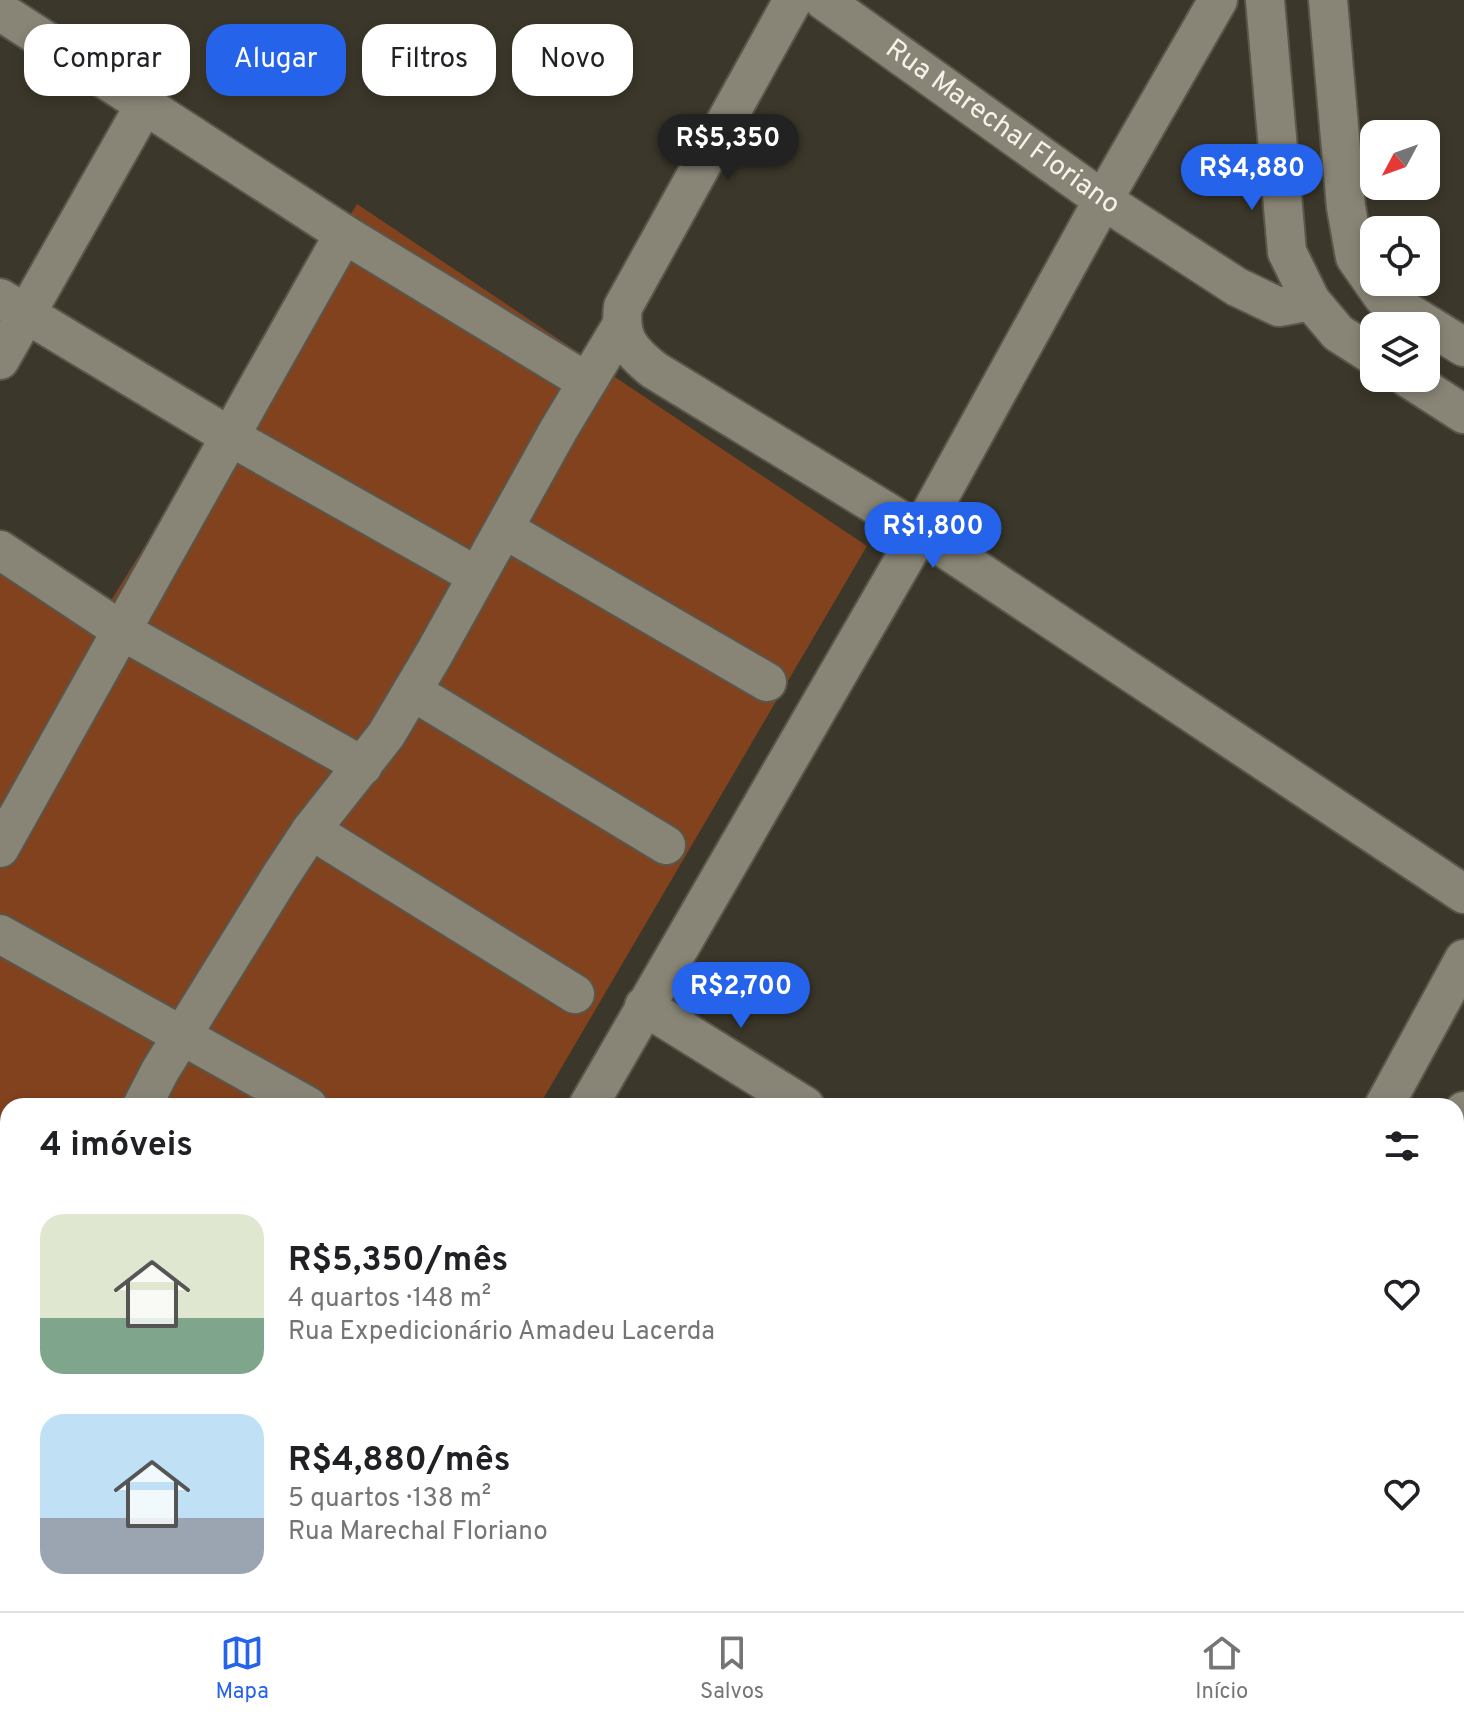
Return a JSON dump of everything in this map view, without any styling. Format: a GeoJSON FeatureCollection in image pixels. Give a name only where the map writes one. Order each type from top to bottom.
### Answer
{"type":"FeatureCollection","features":[{"type":"Feature","properties":{"kind":"street"},"geometry":{"type":"LineString","coordinates":[[147,1098],[311,830],[363,766],[412,691],[621,326],[623,307],[793,0]]}},
{"type":"Feature","properties":{"kind":"street","name":"Rua Marechal Floriano"},"geometry":{"type":"LineString","coordinates":[[823,0],[1103,200],[1237,287],[1279,307],[1311,301]]}},
{"type":"Feature","properties":{"kind":"street"},"geometry":{"type":"LineString","coordinates":[[592,1098],[920,532],[1103,200],[1218,0]]}},
{"type":"Feature","properties":{"kind":"street"},"geometry":{"type":"LineString","coordinates":[[1265,0],[1287,252],[1311,301],[1338,333],[1360,347]]}},
{"type":"Feature","properties":{"kind":"street"},"geometry":{"type":"LineString","coordinates":[[1328,0],[1346,207],[1355,257],[1383,297],[1464,347]]}},
{"type":"Feature","properties":{"kind":"street"},"geometry":{"type":"LineString","coordinates":[[9,17],[344,234],[587,382]]}},
{"type":"Feature","properties":{"kind":"street"},"geometry":{"type":"LineString","coordinates":[[0,360],[13,306],[144,106]]}},
{"type":"Feature","properties":{"kind":"street"},"geometry":{"type":"LineString","coordinates":[[0,848],[344,234]]}},
{"type":"Feature","properties":{"kind":"street"},"geometry":{"type":"LineString","coordinates":[[13,306],[229,436],[477,576]]}},
{"type":"Feature","properties":{"kind":"street"},"geometry":{"type":"LineString","coordinates":[[621,326],[636,355],[654,370],[920,532],[1464,894]]}},
{"type":"Feature","properties":{"kind":"street"},"geometry":{"type":"LineString","coordinates":[[1430,392],[1464,414]]}},
{"type":"Feature","properties":{"kind":"street"},"geometry":{"type":"LineString","coordinates":[[504,529],[767,682]]}},
{"type":"Feature","properties":{"kind":"street"},"geometry":{"type":"LineString","coordinates":[[0,550],[122,631],[363,766]]}},
{"type":"Feature","properties":{"kind":"street"},"geometry":{"type":"LineString","coordinates":[[412,691],[666,845]]}},
{"type":"Feature","properties":{"kind":"street"},"geometry":{"type":"LineString","coordinates":[[311,830],[575,994]]}},
{"type":"Feature","properties":{"kind":"street"},"geometry":{"type":"LineString","coordinates":[[0,934],[294,1098]]}},
{"type":"Feature","properties":{"kind":"street"},"geometry":{"type":"LineString","coordinates":[[1388,1098],[1464,959]]}},
{"type":"Feature","properties":{"kind":"street"},"geometry":{"type":"LineString","coordinates":[[644,1006],[792,1098]]}},
{"type":"Feature","properties":{"kind":"shaded area"},"geometry":{"type":"Polygon","coordinates":[[[357,204],[867,546],[544,1098],[0,1098],[0,536],[110,602],[357,204]]]}}]}
